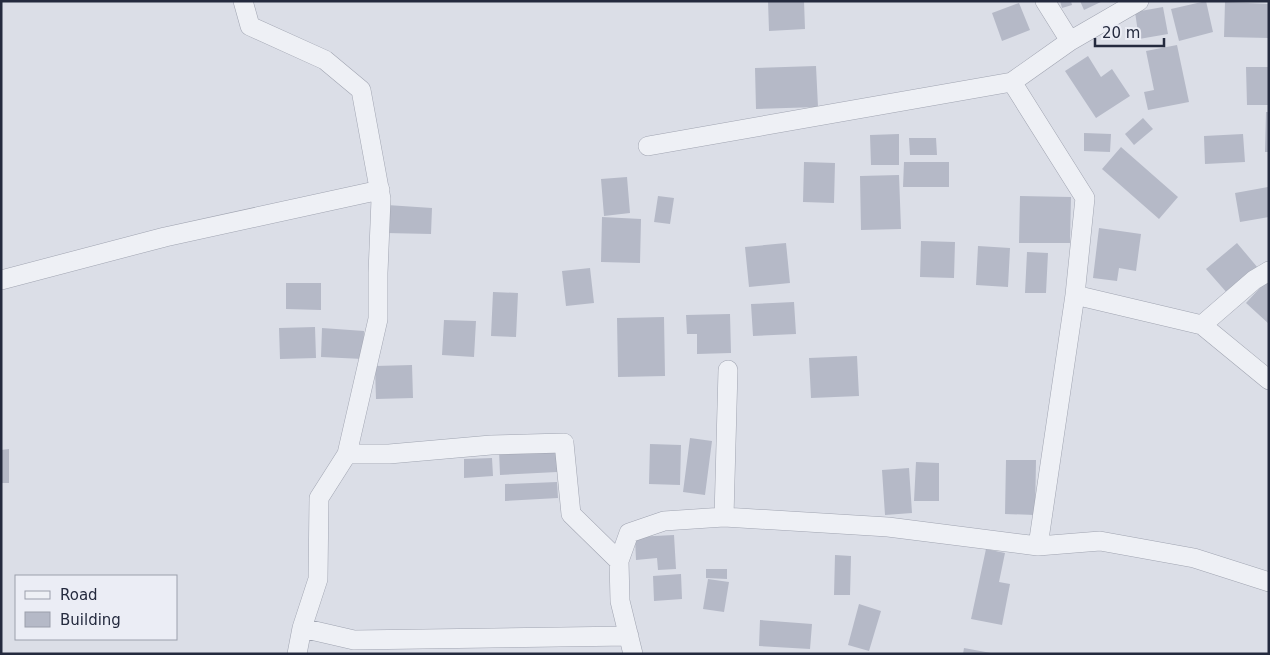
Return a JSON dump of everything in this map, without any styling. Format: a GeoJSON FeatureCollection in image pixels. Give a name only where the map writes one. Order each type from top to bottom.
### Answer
{"type":"FeatureCollection","features":[{"type":"Feature","properties":{"kind":"street"},"geometry":{"type":"LineString","coordinates":[[242,1],[250,26],[325,60],[361,90],[381,199],[378,319],[347,454],[319,498],[318,579],[302,628],[297,654]]}},
{"type":"Feature","properties":{"kind":"street"},"geometry":{"type":"LineString","coordinates":[[1045,1],[1070,40]]}},
{"type":"Feature","properties":{"kind":"street"},"geometry":{"type":"LineString","coordinates":[[648,146],[1012,82],[1070,40],[1139,1]]}},
{"type":"Feature","properties":{"kind":"street"},"geometry":{"type":"LineString","coordinates":[[1012,82],[1085,198],[1075,294],[1038,546]]}},
{"type":"Feature","properties":{"kind":"street"},"geometry":{"type":"LineString","coordinates":[[1,280],[165,237],[380,190]]}},
{"type":"Feature","properties":{"kind":"street"},"geometry":{"type":"LineString","coordinates":[[1202,325],[1254,280],[1269,271]]}},
{"type":"Feature","properties":{"kind":"street"},"geometry":{"type":"LineString","coordinates":[[1075,294],[1202,325],[1269,380]]}},
{"type":"Feature","properties":{"kind":"street"},"geometry":{"type":"LineString","coordinates":[[724,517],[728,370]]}},
{"type":"Feature","properties":{"kind":"street"},"geometry":{"type":"LineString","coordinates":[[347,454],[390,454],[491,444],[564,443],[571,514],[619,561]]}},
{"type":"Feature","properties":{"kind":"street"},"geometry":{"type":"LineString","coordinates":[[302,628],[354,640],[631,645],[620,601],[619,561],[629,533],[664,521],[724,517],[888,527],[1038,546],[1100,541],[1194,558],[1269,582]]}},
{"type":"Feature","properties":{"kind":"building"},"geometry":{"type":"Polygon","coordinates":[[[768,1],[804,1],[805,29],[769,31],[768,1]]]}},
{"type":"Feature","properties":{"kind":"building"},"geometry":{"type":"Polygon","coordinates":[[[1060,1],[1071,1],[1072,5],[1062,8],[1060,1]]]}},
{"type":"Feature","properties":{"kind":"building"},"geometry":{"type":"Polygon","coordinates":[[[1080,1],[1103,1],[1084,10],[1080,1]]]}},
{"type":"Feature","properties":{"kind":"building"},"geometry":{"type":"Polygon","coordinates":[[[1206,1],[1213,32],[1179,41],[1171,9],[1206,1]]]}},
{"type":"Feature","properties":{"kind":"building"},"geometry":{"type":"Polygon","coordinates":[[[1225,2],[1269,4],[1269,38],[1224,37],[1225,2]]]}},
{"type":"Feature","properties":{"kind":"building"},"geometry":{"type":"Polygon","coordinates":[[[1019,3],[1030,30],[1002,41],[992,13],[1019,3]]]}},
{"type":"Feature","properties":{"kind":"building"},"geometry":{"type":"Polygon","coordinates":[[[1163,7],[1168,34],[1139,39],[1135,12],[1163,7]]]}},
{"type":"Feature","properties":{"kind":"building"},"geometry":{"type":"Polygon","coordinates":[[[1177,45],[1189,102],[1148,110],[1144,92],[1154,90],[1146,51],[1177,45]]]}},
{"type":"Feature","properties":{"kind":"building"},"geometry":{"type":"Polygon","coordinates":[[[1088,56],[1101,77],[1112,69],[1130,96],[1096,118],[1065,71],[1088,56]]]}},
{"type":"Feature","properties":{"kind":"building"},"geometry":{"type":"Polygon","coordinates":[[[816,66],[818,107],[756,109],[755,68],[816,66]]]}},
{"type":"Feature","properties":{"kind":"building"},"geometry":{"type":"Polygon","coordinates":[[[1246,67],[1269,67],[1269,105],[1247,105],[1246,67]]]}},
{"type":"Feature","properties":{"kind":"building"},"geometry":{"type":"Polygon","coordinates":[[[1266,112],[1269,112],[1269,152],[1265,152],[1266,112]]]}},
{"type":"Feature","properties":{"kind":"building"},"geometry":{"type":"Polygon","coordinates":[[[1143,118],[1153,129],[1134,145],[1125,134],[1143,118]]]}},
{"type":"Feature","properties":{"kind":"building"},"geometry":{"type":"Polygon","coordinates":[[[1084,133],[1111,134],[1110,152],[1084,151],[1084,133]]]}},
{"type":"Feature","properties":{"kind":"building"},"geometry":{"type":"Polygon","coordinates":[[[899,134],[899,165],[871,165],[870,135],[899,134]]]}},
{"type":"Feature","properties":{"kind":"building"},"geometry":{"type":"Polygon","coordinates":[[[1243,134],[1245,162],[1205,164],[1204,136],[1243,134]]]}},
{"type":"Feature","properties":{"kind":"building"},"geometry":{"type":"Polygon","coordinates":[[[909,138],[936,138],[937,155],[910,155],[909,138]]]}},
{"type":"Feature","properties":{"kind":"building"},"geometry":{"type":"Polygon","coordinates":[[[1121,147],[1178,197],[1159,219],[1102,169],[1121,147]]]}},
{"type":"Feature","properties":{"kind":"building"},"geometry":{"type":"Polygon","coordinates":[[[804,162],[835,163],[834,203],[803,202],[804,162]]]}},
{"type":"Feature","properties":{"kind":"building"},"geometry":{"type":"Polygon","coordinates":[[[904,162],[949,162],[949,187],[903,187],[904,162]]]}},
{"type":"Feature","properties":{"kind":"building"},"geometry":{"type":"Polygon","coordinates":[[[899,175],[901,229],[861,230],[860,176],[899,175]]]}},
{"type":"Feature","properties":{"kind":"building"},"geometry":{"type":"Polygon","coordinates":[[[627,177],[630,213],[604,216],[601,179],[627,177]]]}},
{"type":"Feature","properties":{"kind":"building"},"geometry":{"type":"Polygon","coordinates":[[[1268,187],[1269,217],[1240,222],[1235,193],[1268,187]]]}},
{"type":"Feature","properties":{"kind":"building"},"geometry":{"type":"Polygon","coordinates":[[[658,196],[674,198],[670,224],[654,222],[658,196]]]}},
{"type":"Feature","properties":{"kind":"building"},"geometry":{"type":"Polygon","coordinates":[[[1020,196],[1071,197],[1070,243],[1019,243],[1020,196]]]}},
{"type":"Feature","properties":{"kind":"building"},"geometry":{"type":"Polygon","coordinates":[[[387,205],[432,208],[431,234],[386,233],[387,205]]]}},
{"type":"Feature","properties":{"kind":"building"},"geometry":{"type":"Polygon","coordinates":[[[602,217],[641,219],[640,263],[601,262],[602,217]]]}},
{"type":"Feature","properties":{"kind":"building"},"geometry":{"type":"Polygon","coordinates":[[[1099,228],[1141,234],[1136,271],[1119,268],[1117,281],[1093,278],[1099,228]]]}},
{"type":"Feature","properties":{"kind":"building"},"geometry":{"type":"Polygon","coordinates":[[[921,241],[955,242],[954,278],[920,277],[921,241]]]}},
{"type":"Feature","properties":{"kind":"building"},"geometry":{"type":"Polygon","coordinates":[[[786,243],[790,283],[749,287],[745,247],[786,243]]]}},
{"type":"Feature","properties":{"kind":"building"},"geometry":{"type":"Polygon","coordinates":[[[1237,243],[1258,268],[1228,294],[1206,269],[1237,243]]]}},
{"type":"Feature","properties":{"kind":"building"},"geometry":{"type":"Polygon","coordinates":[[[978,246],[1010,248],[1008,287],[976,285],[978,246]]]}},
{"type":"Feature","properties":{"kind":"building"},"geometry":{"type":"Polygon","coordinates":[[[1027,252],[1048,253],[1046,293],[1025,293],[1027,252]]]}},
{"type":"Feature","properties":{"kind":"building"},"geometry":{"type":"Polygon","coordinates":[[[590,268],[594,303],[566,306],[562,271],[590,268]]]}},
{"type":"Feature","properties":{"kind":"building"},"geometry":{"type":"Polygon","coordinates":[[[1269,278],[1269,324],[1246,303],[1269,278]]]}},
{"type":"Feature","properties":{"kind":"building"},"geometry":{"type":"Polygon","coordinates":[[[286,283],[321,283],[321,310],[286,309],[286,283]]]}},
{"type":"Feature","properties":{"kind":"building"},"geometry":{"type":"Polygon","coordinates":[[[493,292],[518,293],[516,337],[491,336],[493,292]]]}},
{"type":"Feature","properties":{"kind":"building"},"geometry":{"type":"Polygon","coordinates":[[[794,302],[796,334],[753,336],[751,304],[794,302]]]}},
{"type":"Feature","properties":{"kind":"building"},"geometry":{"type":"Polygon","coordinates":[[[730,314],[731,353],[697,354],[697,334],[687,334],[686,315],[730,314]]]}},
{"type":"Feature","properties":{"kind":"building"},"geometry":{"type":"Polygon","coordinates":[[[664,317],[665,376],[618,377],[617,318],[664,317]]]}},
{"type":"Feature","properties":{"kind":"building"},"geometry":{"type":"Polygon","coordinates":[[[444,320],[476,321],[474,357],[442,355],[444,320]]]}},
{"type":"Feature","properties":{"kind":"building"},"geometry":{"type":"Polygon","coordinates":[[[315,327],[316,358],[280,359],[279,328],[315,327]]]}},
{"type":"Feature","properties":{"kind":"building"},"geometry":{"type":"Polygon","coordinates":[[[322,328],[364,331],[363,359],[321,357],[322,328]]]}},
{"type":"Feature","properties":{"kind":"building"},"geometry":{"type":"Polygon","coordinates":[[[857,356],[859,396],[811,398],[809,358],[857,356]]]}},
{"type":"Feature","properties":{"kind":"building"},"geometry":{"type":"Polygon","coordinates":[[[412,365],[413,398],[376,399],[375,366],[412,365]]]}},
{"type":"Feature","properties":{"kind":"building"},"geometry":{"type":"Polygon","coordinates":[[[690,438],[712,441],[705,495],[683,492],[690,438]]]}},
{"type":"Feature","properties":{"kind":"building"},"geometry":{"type":"Polygon","coordinates":[[[650,444],[681,445],[680,485],[649,484],[650,444]]]}},
{"type":"Feature","properties":{"kind":"building"},"geometry":{"type":"Polygon","coordinates":[[[557,448],[557,472],[500,475],[499,450],[557,448]]]}},
{"type":"Feature","properties":{"kind":"building"},"geometry":{"type":"Polygon","coordinates":[[[9,449],[9,483],[1,483],[1,450],[9,449]]]}},
{"type":"Feature","properties":{"kind":"building"},"geometry":{"type":"Polygon","coordinates":[[[492,458],[493,476],[464,478],[464,459],[492,458]]]}},
{"type":"Feature","properties":{"kind":"building"},"geometry":{"type":"Polygon","coordinates":[[[1006,460],[1036,460],[1035,515],[1005,514],[1006,460]]]}},
{"type":"Feature","properties":{"kind":"building"},"geometry":{"type":"Polygon","coordinates":[[[916,462],[939,463],[939,501],[914,501],[916,462]]]}},
{"type":"Feature","properties":{"kind":"building"},"geometry":{"type":"Polygon","coordinates":[[[909,468],[912,513],[885,515],[882,470],[909,468]]]}},
{"type":"Feature","properties":{"kind":"building"},"geometry":{"type":"Polygon","coordinates":[[[557,482],[558,498],[505,501],[505,484],[557,482]]]}},
{"type":"Feature","properties":{"kind":"building"},"geometry":{"type":"Polygon","coordinates":[[[674,535],[676,569],[658,570],[657,558],[636,560],[635,537],[674,535]]]}},
{"type":"Feature","properties":{"kind":"building"},"geometry":{"type":"Polygon","coordinates":[[[986,549],[1005,553],[999,582],[1010,584],[1002,625],[971,619],[986,549]]]}},
{"type":"Feature","properties":{"kind":"building"},"geometry":{"type":"Polygon","coordinates":[[[835,555],[851,556],[850,595],[834,595],[835,555]]]}},
{"type":"Feature","properties":{"kind":"building"},"geometry":{"type":"Polygon","coordinates":[[[706,569],[727,569],[727,579],[706,578],[706,569]]]}},
{"type":"Feature","properties":{"kind":"building"},"geometry":{"type":"Polygon","coordinates":[[[681,574],[682,599],[654,601],[653,576],[681,574]]]}},
{"type":"Feature","properties":{"kind":"building"},"geometry":{"type":"Polygon","coordinates":[[[708,579],[729,582],[724,612],[703,609],[708,579]]]}},
{"type":"Feature","properties":{"kind":"building"},"geometry":{"type":"Polygon","coordinates":[[[859,604],[881,611],[869,651],[848,645],[859,604]]]}},
{"type":"Feature","properties":{"kind":"building"},"geometry":{"type":"Polygon","coordinates":[[[760,620],[812,624],[810,649],[759,646],[760,620]]]}},
{"type":"Feature","properties":{"kind":"building"},"geometry":{"type":"Polygon","coordinates":[[[964,648],[991,653],[991,654],[963,654],[964,648]]]}}]}
